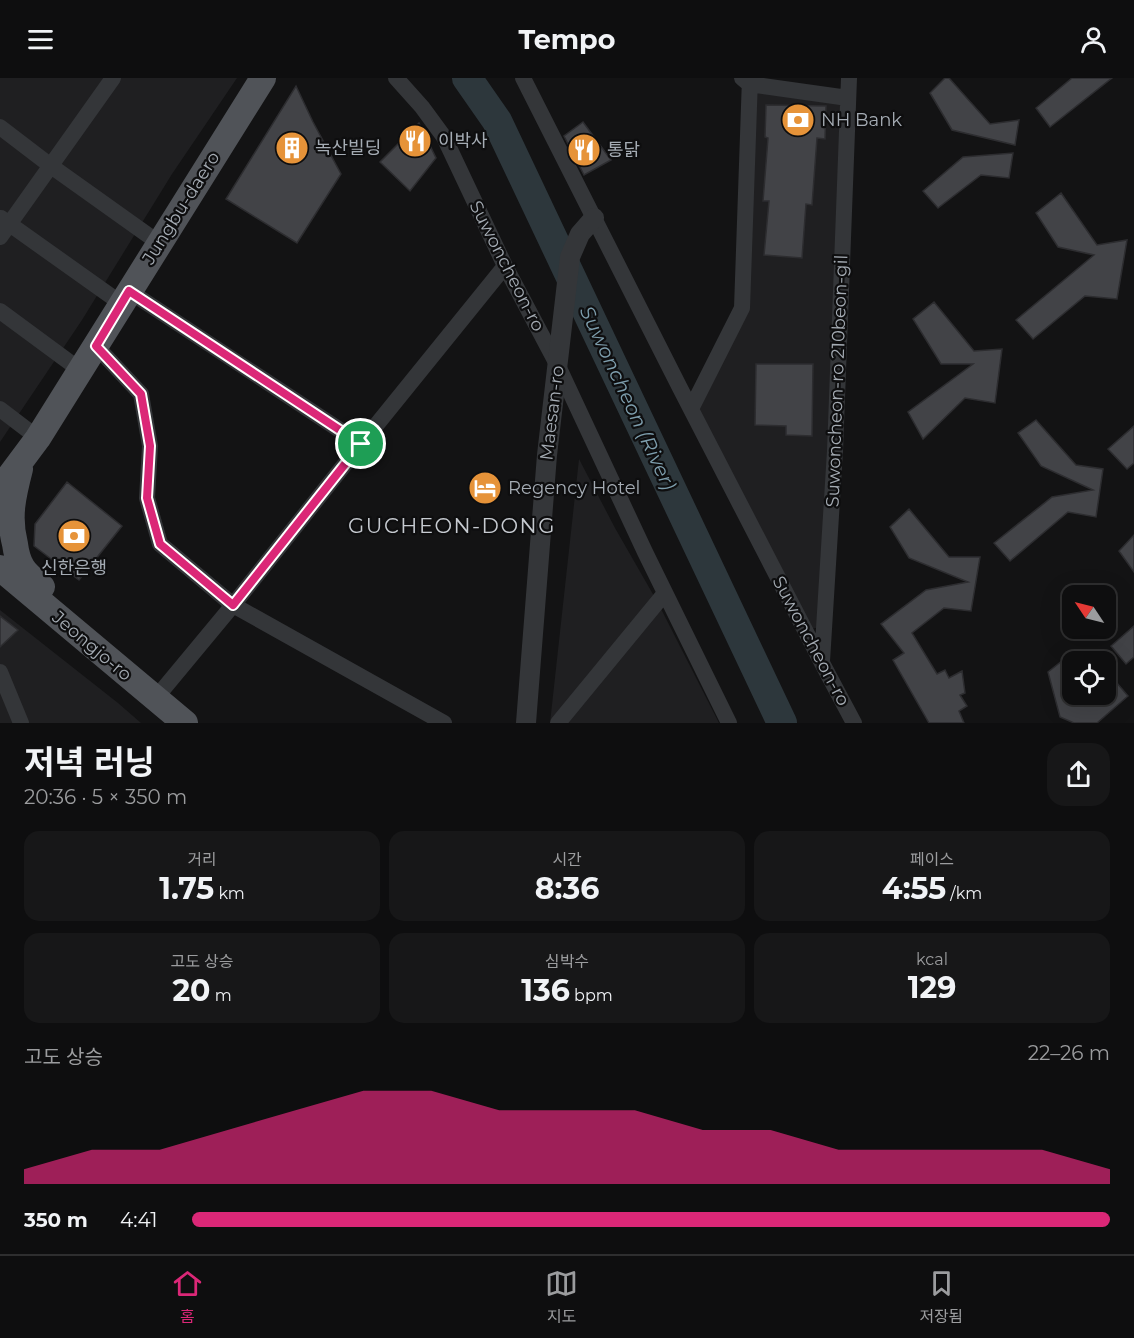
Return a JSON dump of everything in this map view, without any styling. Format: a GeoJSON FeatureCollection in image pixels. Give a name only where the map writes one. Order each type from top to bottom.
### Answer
{"type":"FeatureCollection","features":[{"type":"Feature","properties":{"kind":"main road","name":"Jungbu-daero"},"geometry":{"type":"LineString","coordinates":[[0,489],[20,454],[81,370],[263,78]]}},
{"type":"Feature","properties":{"kind":"main road"},"geometry":{"type":"LineString","coordinates":[[20,454],[11,514],[16,551],[22,567],[57,598],[66,624]]}},
{"type":"Feature","properties":{"kind":"main road","name":"Jeongjo-ro"},"geometry":{"type":"LineString","coordinates":[[0,568],[185,723]]}},
{"type":"Feature","properties":{"kind":"street"},"geometry":{"type":"LineString","coordinates":[[113,78],[51,166],[3,226],[126,297],[361,444]]}},
{"type":"Feature","properties":{"kind":"street","name":"Suwoncheon-ro"},"geometry":{"type":"LineString","coordinates":[[396,78],[422,107],[444,137],[505,266],[559,361],[665,593],[729,723]]}},
{"type":"Feature","properties":{"kind":"street","name":"Suwoncheon-ro"},"geometry":{"type":"LineString","coordinates":[[523,78],[854,723]]}},
{"type":"Feature","properties":{"kind":"street","name":"Suwoncheon-ro 210beon-gil"},"geometry":{"type":"LineString","coordinates":[[822,663],[835,451],[849,78]]}},
{"type":"Feature","properties":{"kind":"street"},"geometry":{"type":"LineString","coordinates":[[691,409],[742,308],[747,80],[848,98]]}},
{"type":"Feature","properties":{"kind":"street"},"geometry":{"type":"LineString","coordinates":[[0,127],[159,243]]}},
{"type":"Feature","properties":{"kind":"street","name":"Maesan-ro"},"geometry":{"type":"LineString","coordinates":[[526,723],[547,454],[570,257],[580,234],[594,218]]}},
{"type":"Feature","properties":{"kind":"street"},"geometry":{"type":"LineString","coordinates":[[155,699],[505,266]]}},
{"type":"Feature","properties":{"kind":"street"},"geometry":{"type":"LineString","coordinates":[[0,310],[81,370]]}},
{"type":"Feature","properties":{"kind":"street"},"geometry":{"type":"LineString","coordinates":[[96,346],[141,394],[150,446],[147,498],[160,544],[233,605],[444,723]]}},
{"type":"Feature","properties":{"kind":"street"},"geometry":{"type":"LineString","coordinates":[[0,409],[20,454]]}},
{"type":"Feature","properties":{"kind":"street"},"geometry":{"type":"LineString","coordinates":[[558,723],[665,593]]}},
{"type":"Feature","properties":{"kind":"street"},"geometry":{"type":"LineString","coordinates":[[0,672],[21,723]]}},
{"type":"Feature","properties":{"kind":"shaded area"},"geometry":{"type":"Polygon","coordinates":[[[0,78],[237,78],[172,174],[82,320],[0,442],[0,78]]]}},
{"type":"Feature","properties":{"kind":"shaded area"},"geometry":{"type":"Polygon","coordinates":[[[755,91],[844,104],[822,627],[809,629],[697,408],[747,311],[755,91]]]}},
{"type":"Feature","properties":{"kind":"shaded area"},"geometry":{"type":"Polygon","coordinates":[[[579,459],[658,603],[719,723],[550,723],[579,459]]]}},
{"type":"Feature","properties":{"kind":"shaded area"},"geometry":{"type":"Polygon","coordinates":[[[0,610],[118,703],[141,723],[0,723],[0,610]]]}},
{"type":"Feature","properties":{"kind":"building"},"geometry":{"type":"Polygon","coordinates":[[[945,78],[949,78],[990,124],[1019,120],[1015,145],[952,130],[930,93],[945,78]]]}},
{"type":"Feature","properties":{"kind":"building"},"geometry":{"type":"Polygon","coordinates":[[[1072,78],[1112,78],[1050,127],[1036,108],[1072,78]]]}},
{"type":"Feature","properties":{"kind":"building","name":"녹산빌딩"},"geometry":{"type":"Polygon","coordinates":[[[296,86],[341,174],[297,243],[226,199],[296,86]]]}},
{"type":"Feature","properties":{"kind":"building"},"geometry":{"type":"Polygon","coordinates":[[[766,105],[826,106],[825,139],[817,138],[812,205],[806,204],[802,258],[764,255],[769,201],[763,201],[768,138],[765,137],[766,105]]]}},
{"type":"Feature","properties":{"kind":"building","name":"통닭"},"geometry":{"type":"Polygon","coordinates":[[[583,122],[611,160],[584,175],[564,136],[583,122]]]}},
{"type":"Feature","properties":{"kind":"building","name":"이박사"},"geometry":{"type":"Polygon","coordinates":[[[419,123],[436,158],[410,191],[380,162],[419,123]]]}},
{"type":"Feature","properties":{"kind":"building"},"geometry":{"type":"Polygon","coordinates":[[[1013,153],[1009,178],[981,175],[938,208],[923,191],[963,157],[1013,153]]]}},
{"type":"Feature","properties":{"kind":"building"},"geometry":{"type":"Polygon","coordinates":[[[1061,193],[1097,245],[1127,240],[1117,299],[1085,296],[1033,339],[1016,320],[1094,255],[1058,247],[1036,213],[1061,193]]]}},
{"type":"Feature","properties":{"kind":"building"},"geometry":{"type":"Polygon","coordinates":[[[934,302],[974,351],[1002,349],[995,403],[965,398],[923,439],[908,412],[973,364],[941,364],[913,319],[934,302]]]}},
{"type":"Feature","properties":{"kind":"building"},"geometry":{"type":"Polygon","coordinates":[[[756,364],[813,364],[812,436],[786,435],[786,426],[755,425],[756,364]]]}},
{"type":"Feature","properties":{"kind":"building"},"geometry":{"type":"Polygon","coordinates":[[[1036,420],[1076,465],[1103,469],[1096,517],[1068,512],[1010,561],[994,543],[1052,497],[1093,490],[1041,466],[1018,433],[1036,420]]]}},
{"type":"Feature","properties":{"kind":"building"},"geometry":{"type":"Polygon","coordinates":[[[1134,426],[1134,463],[1127,469],[1108,449],[1134,426]]]}},
{"type":"Feature","properties":{"kind":"building","name":"신한은행"},"geometry":{"type":"Polygon","coordinates":[[[67,482],[122,526],[79,580],[34,546],[35,524],[67,482]]]}},
{"type":"Feature","properties":{"kind":"building"},"geometry":{"type":"Polygon","coordinates":[[[909,509],[949,557],[980,557],[971,611],[944,608],[912,633],[937,674],[945,670],[949,678],[962,671],[965,693],[960,695],[967,706],[959,711],[964,723],[929,723],[893,660],[904,653],[881,624],[926,590],[968,582],[909,558],[890,527],[909,509]]]}},
{"type":"Feature","properties":{"kind":"building"},"geometry":{"type":"Polygon","coordinates":[[[1134,535],[1134,572],[1119,551],[1134,535]]]}},
{"type":"Feature","properties":{"kind":"building"},"geometry":{"type":"Polygon","coordinates":[[[0,616],[18,630],[0,647],[0,616]]]}},
{"type":"Feature","properties":{"kind":"building"},"geometry":{"type":"Polygon","coordinates":[[[1134,626],[1134,657],[1126,664],[1111,646],[1134,626]]]}},
{"type":"Feature","properties":{"kind":"building"},"geometry":{"type":"Polygon","coordinates":[[[1062,661],[1062,705],[1116,705],[1116,682],[1128,696],[1097,723],[1074,723],[1060,717],[1048,672],[1062,661]]]}},
{"type":"Feature","properties":{"kind":"waterway","name":"Suwoncheon (River)"},"geometry":{"type":"LineString","coordinates":[[467,78],[497,121],[782,723]]}},
{"type":"Feature","properties":{"kind":"place","name":"NH Bank"},"geometry":{"type":"Point","coordinates":[798,120]}},
{"type":"Feature","properties":{"kind":"place","name":"이박사"},"geometry":{"type":"Point","coordinates":[415,141]}},
{"type":"Feature","properties":{"kind":"place","name":"녹산빌딩"},"geometry":{"type":"Point","coordinates":[292,148]}},
{"type":"Feature","properties":{"kind":"place","name":"통닭"},"geometry":{"type":"Point","coordinates":[584,150]}},
{"type":"Feature","properties":{"kind":"place","name":"Regency Hotel"},"geometry":{"type":"Point","coordinates":[485,488]}},
{"type":"Feature","properties":{"kind":"place","name":"신한은행"},"geometry":{"type":"Point","coordinates":[74,536]}},
{"type":"Feature","properties":{"kind":"district","name":"GUCHEON-DONG"},"geometry":{"type":"Point","coordinates":[452,526]}},
{"type":"Feature","properties":{"kind":"route"},"geometry":{"type":"LineString","coordinates":[[129,291],[361,444],[233,605],[160,544],[147,498],[150,446],[141,394],[96,346],[129,291]]}}]}
